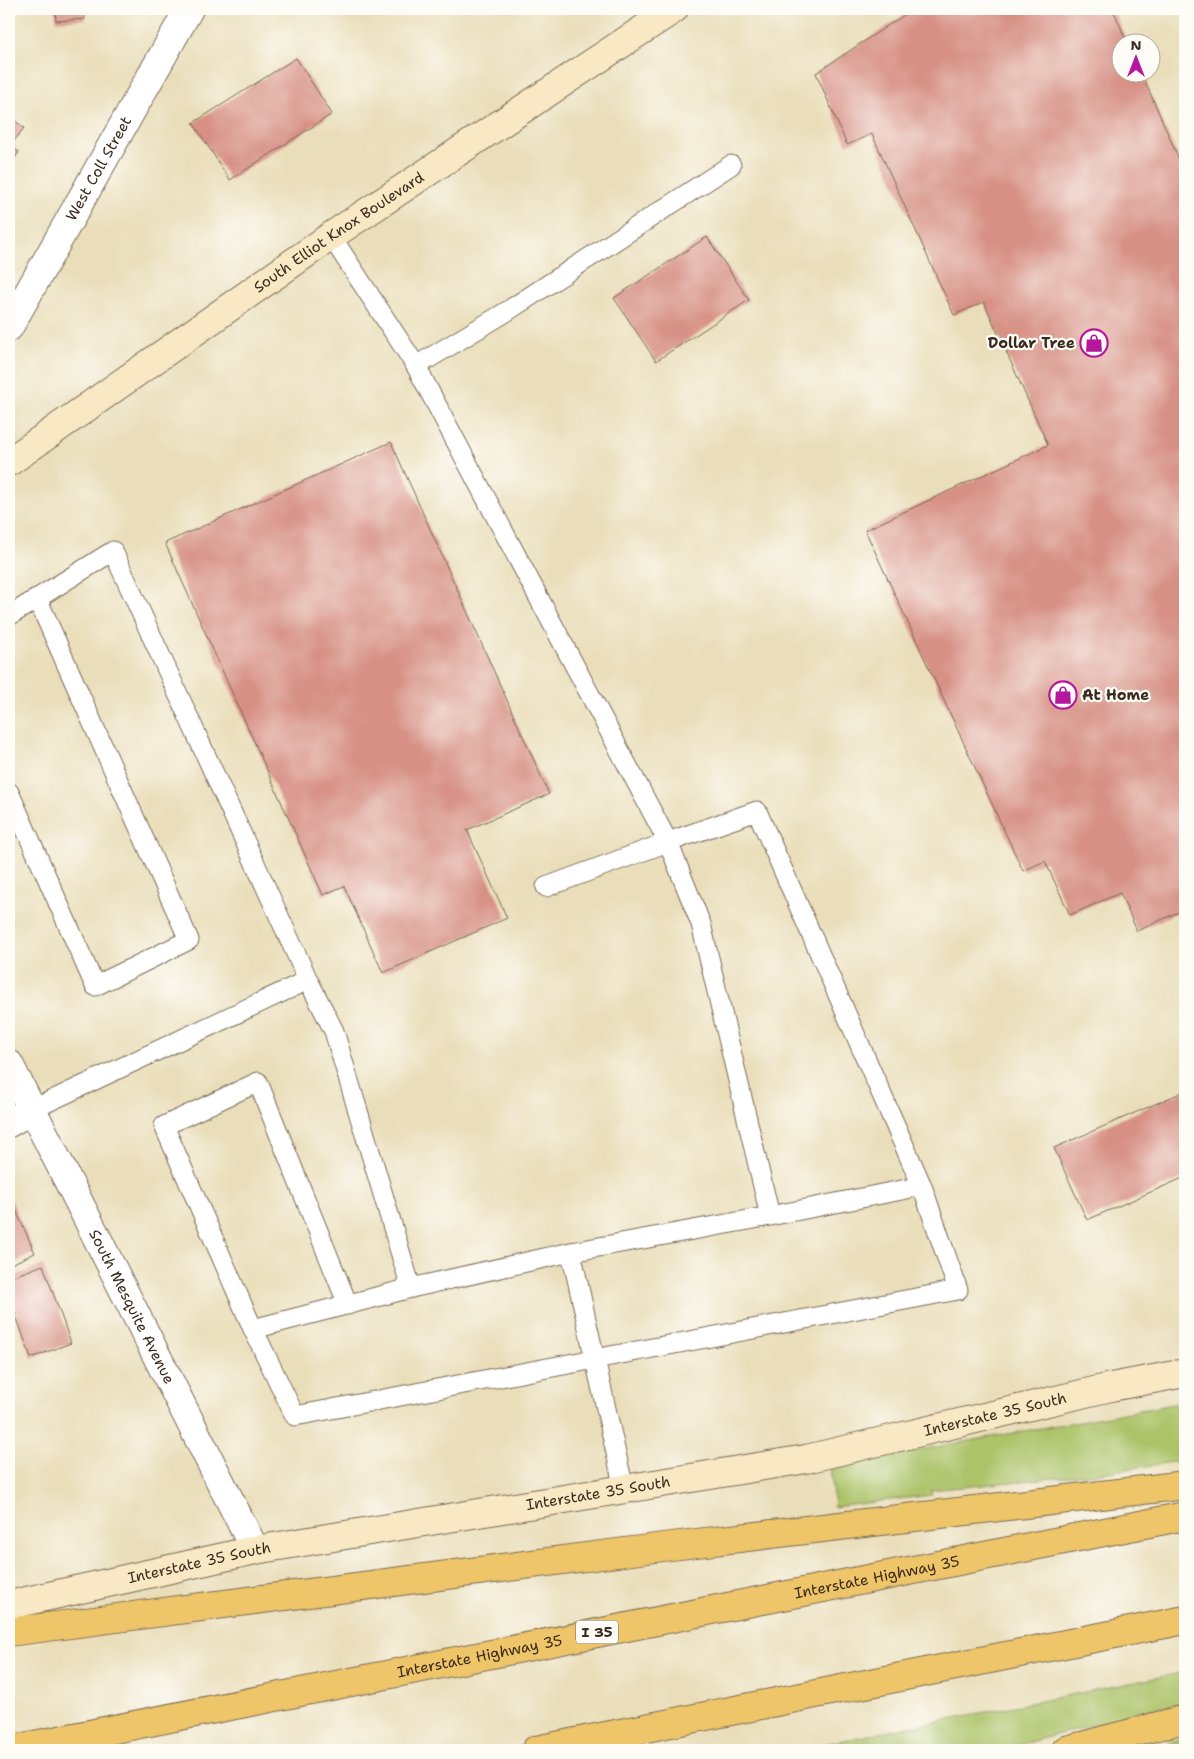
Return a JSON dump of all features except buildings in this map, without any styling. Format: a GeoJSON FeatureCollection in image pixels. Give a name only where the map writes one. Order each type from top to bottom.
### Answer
{"type":"FeatureCollection","features":[{"type":"Feature","properties":{"kind":"highway"},"geometry":{"type":"LineString","coordinates":[[9,1632],[663,1547],[1185,1485]]}},
{"type":"Feature","properties":{"kind":"highway","name":"Interstate Highway 35"},"geometry":{"type":"LineString","coordinates":[[9,1750],[1185,1516]]}},
{"type":"Feature","properties":{"kind":"highway"},"geometry":{"type":"LineString","coordinates":[[536,1750],[1185,1620]]}},
{"type":"Feature","properties":{"kind":"highway"},"geometry":{"type":"LineString","coordinates":[[1066,1750],[1185,1719]]}},
{"type":"Feature","properties":{"kind":"main road","name":"South Elliot Knox Boulevard"},"geometry":{"type":"LineString","coordinates":[[9,462],[331,236],[674,9]]}},
{"type":"Feature","properties":{"kind":"main road","name":"Interstate 35 South"},"geometry":{"type":"LineString","coordinates":[[9,1605],[255,1550],[806,1459],[1111,1387],[1185,1373]]}},
{"type":"Feature","properties":{"kind":"street","name":"West Coll Street"},"geometry":{"type":"LineString","coordinates":[[9,327],[188,9]]}},
{"type":"Feature","properties":{"kind":"street","name":"South Mesquite Avenue"},"geometry":{"type":"LineString","coordinates":[[9,1064],[20,1117],[255,1550]]}},
{"type":"Feature","properties":{"kind":"lane"},"geometry":{"type":"LineString","coordinates":[[416,366],[506,312],[732,165]]}},
{"type":"Feature","properties":{"kind":"lane"},"geometry":{"type":"LineString","coordinates":[[331,236],[416,366],[668,842],[701,924],[770,1216]]}},
{"type":"Feature","properties":{"kind":"lane"},"geometry":{"type":"LineString","coordinates":[[9,616],[113,551],[308,980],[334,1031],[411,1288]]}},
{"type":"Feature","properties":{"kind":"lane"},"geometry":{"type":"LineString","coordinates":[[9,792],[94,986],[189,940],[37,598]]}},
{"type":"Feature","properties":{"kind":"lane"},"geometry":{"type":"LineString","coordinates":[[348,1305],[258,1082],[164,1126],[253,1329],[294,1416],[958,1290],[922,1186],[758,812],[668,842],[546,887]]}},
{"type":"Feature","properties":{"kind":"lane"},"geometry":{"type":"LineString","coordinates":[[20,1117],[308,980]]}},
{"type":"Feature","properties":{"kind":"lane"},"geometry":{"type":"LineString","coordinates":[[253,1329],[411,1288],[571,1252],[922,1186]]}},
{"type":"Feature","properties":{"kind":"lane"},"geometry":{"type":"LineString","coordinates":[[571,1252],[624,1489]]}},
{"type":"Feature","properties":{"kind":"green space"},"geometry":{"type":"Polygon","coordinates":[[[1185,1402],[1185,1460],[1102,1473],[931,1490],[932,1495],[834,1507],[830,1466],[1185,1402]]]}},
{"type":"Feature","properties":{"kind":"green space"},"geometry":{"type":"Polygon","coordinates":[[[1185,1672],[1185,1701],[999,1750],[794,1750],[1185,1672]]]}},
{"type":"Feature","properties":{"kind":"green space"},"geometry":{"type":"Polygon","coordinates":[[[1185,1739],[1185,1750],[1159,1750],[1159,1746],[1185,1739]]]}},
{"type":"Feature","properties":{"kind":"place","name":"Dollar Tree"},"geometry":{"type":"Point","coordinates":[1094,343]}},
{"type":"Feature","properties":{"kind":"place","name":"At Home"},"geometry":{"type":"Point","coordinates":[1063,695]}}]}
